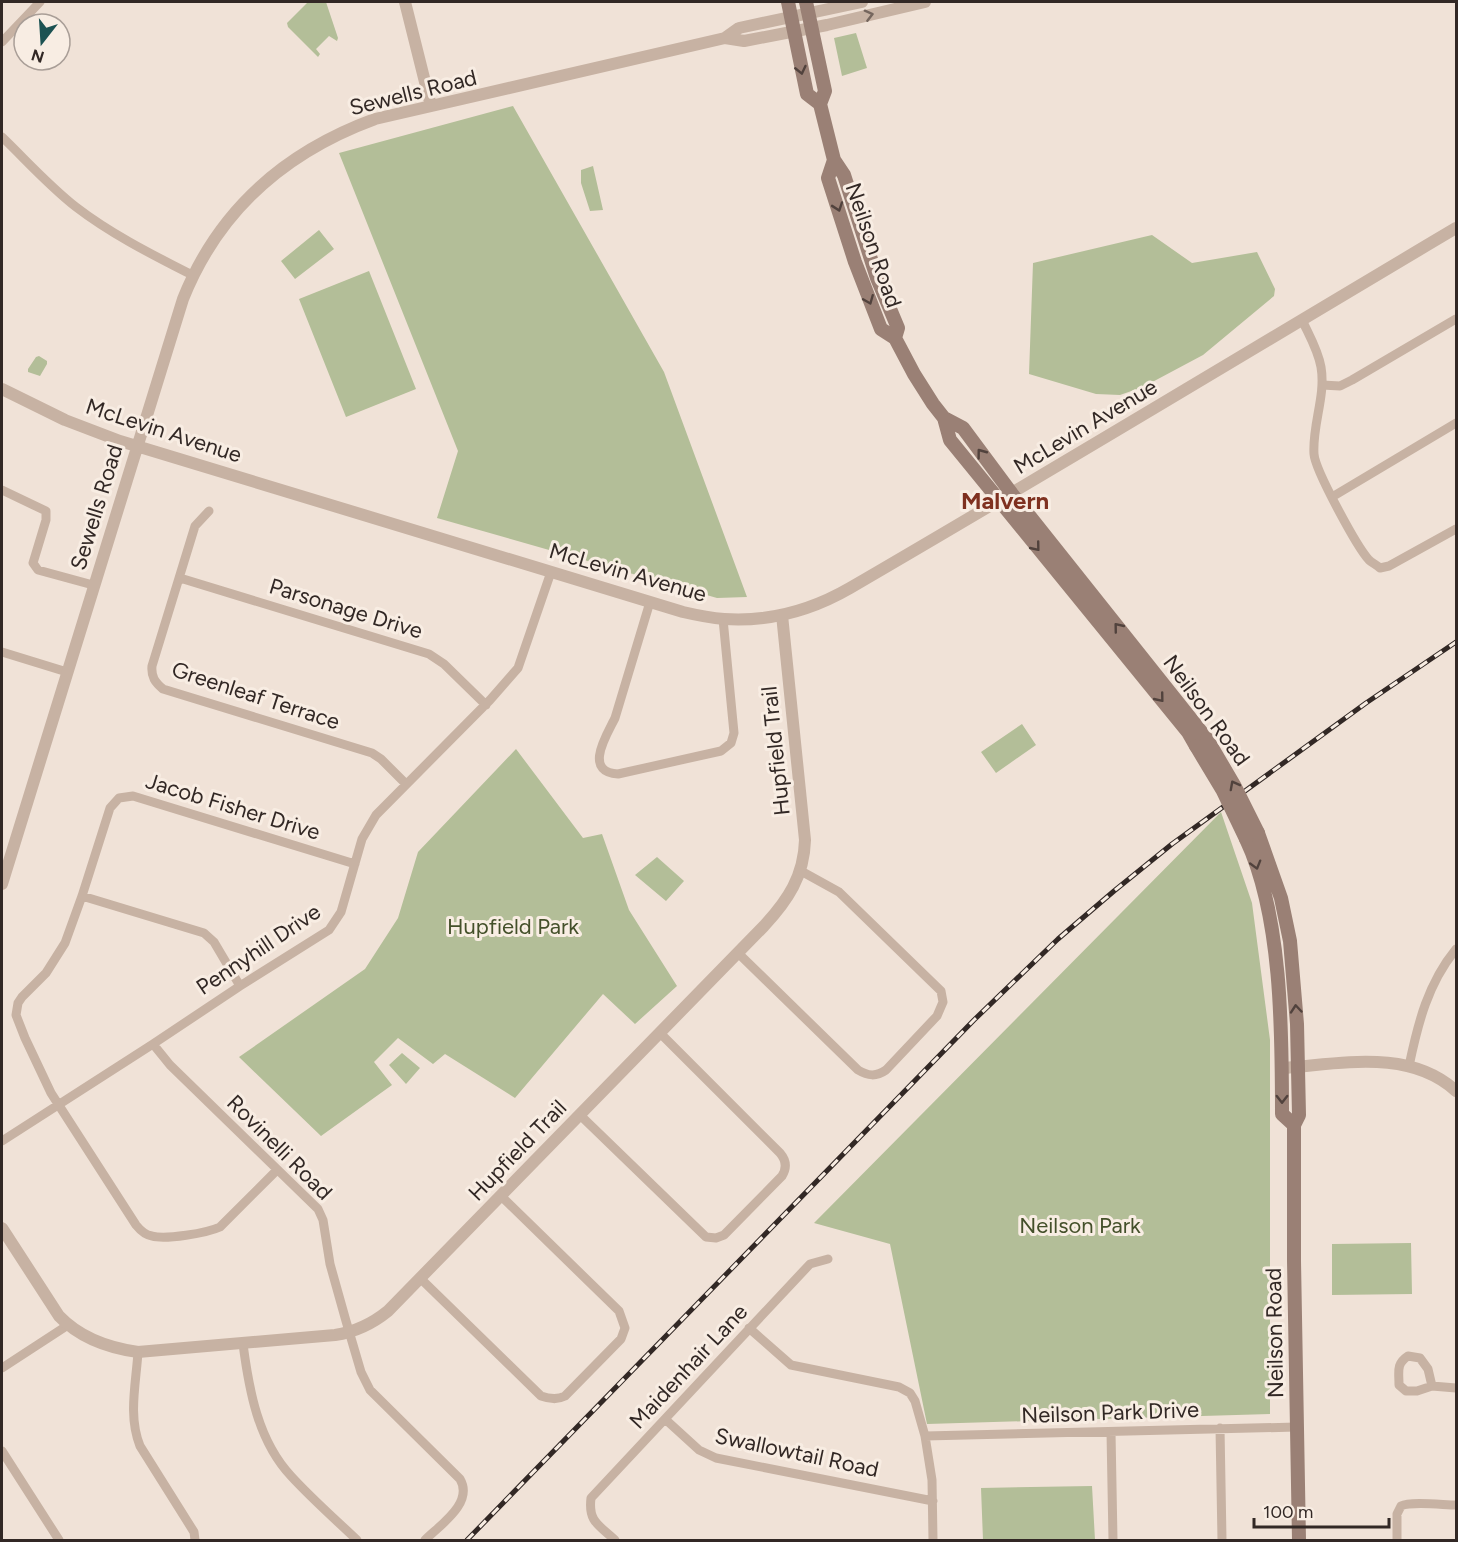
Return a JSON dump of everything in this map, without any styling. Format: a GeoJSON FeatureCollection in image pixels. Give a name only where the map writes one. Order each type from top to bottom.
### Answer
{"type":"FeatureCollection","features":[{"type":"Feature","properties":{"kind":"main road","name":"Neilson Road"},"geometry":{"type":"LineString","coordinates":[[788,2],[807,94],[820,104]]}},
{"type":"Feature","properties":{"kind":"main road","name":"Neilson Road"},"geometry":{"type":"LineString","coordinates":[[808,8],[825,91],[820,104],[834,159],[844,175],[887,304],[898,328],[895,338]]}},
{"type":"Feature","properties":{"kind":"main road","name":"Neilson Road"},"geometry":{"type":"LineString","coordinates":[[834,159],[828,178],[868,299],[881,329],[895,338],[914,374],[944,418],[950,440],[1188,732],[1202,742]]}},
{"type":"Feature","properties":{"kind":"main road"},"geometry":{"type":"LineString","coordinates":[[853,254],[868,250]]}},
{"type":"Feature","properties":{"kind":"main road","name":"Neilson Road"},"geometry":{"type":"LineString","coordinates":[[944,418],[963,428],[1202,742],[1223,791],[1252,836],[1281,898],[1290,941],[1299,1067],[1299,1115],[1294,1125],[1299,1540]]}},
{"type":"Feature","properties":{"kind":"main road","name":"Neilson Road"},"geometry":{"type":"LineString","coordinates":[[1252,836],[1276,955],[1282,1114],[1294,1125]]}},
{"type":"Feature","properties":{"kind":"street"},"geometry":{"type":"LineString","coordinates":[[2,42],[40,2]]}},
{"type":"Feature","properties":{"kind":"street"},"geometry":{"type":"LineString","coordinates":[[405,2],[431,106]]}},
{"type":"Feature","properties":{"kind":"street","name":"Sewells Road"},"geometry":{"type":"LineString","coordinates":[[725,39],[739,28],[790,16],[808,8],[862,2]]}},
{"type":"Feature","properties":{"kind":"street","name":"Sewells Road"},"geometry":{"type":"LineString","coordinates":[[2,884],[176,318],[192,275],[220,230],[246,200],[285,165],[342,131],[375,119],[725,39],[744,41],[925,2]]}},
{"type":"Feature","properties":{"kind":"street"},"geometry":{"type":"LineString","coordinates":[[2,137],[54,188],[77,207],[143,249],[192,275]]}},
{"type":"Feature","properties":{"kind":"street","name":"McLevin Avenue"},"geometry":{"type":"LineString","coordinates":[[2,389],[64,420],[136,446],[683,612],[723,619],[747,620],[782,615],[831,599],[1012,494],[1456,228]]}},
{"type":"Feature","properties":{"kind":"street"},"geometry":{"type":"LineString","coordinates":[[1322,385],[1340,386],[1456,319]]}},
{"type":"Feature","properties":{"kind":"street"},"geometry":{"type":"LineString","coordinates":[[1302,320],[1318,355],[1322,385],[1314,439],[1316,465],[1368,560],[1380,568],[1389,566],[1456,529]]}},
{"type":"Feature","properties":{"kind":"street"},"geometry":{"type":"LineString","coordinates":[[1332,497],[1456,423]]}},
{"type":"Feature","properties":{"kind":"street"},"geometry":{"type":"LineString","coordinates":[[2,490],[46,511],[46,520],[33,563],[38,570],[93,585]]}},
{"type":"Feature","properties":{"kind":"street","name":"Greenleaf Terrace"},"geometry":{"type":"LineString","coordinates":[[209,511],[195,526],[152,666],[153,679],[163,689],[372,753],[406,784]]}},
{"type":"Feature","properties":{"kind":"street","name":"Pennyhill Drive"},"geometry":{"type":"LineString","coordinates":[[2,1141],[329,930],[341,912],[369,823],[486,705],[518,668],[551,572]]}},
{"type":"Feature","properties":{"kind":"street","name":"Parsonage Drive"},"geometry":{"type":"LineString","coordinates":[[180,578],[429,654],[444,664],[486,705]]}},
{"type":"Feature","properties":{"kind":"street"},"geometry":{"type":"LineString","coordinates":[[650,602],[615,718],[606,732],[599,756],[602,767],[612,774],[721,751],[731,743],[734,733],[723,619]]}},
{"type":"Feature","properties":{"kind":"street","name":"Hupfield Trail"},"geometry":{"type":"LineString","coordinates":[[2,1228],[59,1316],[68,1325],[90,1339],[105,1345],[138,1352],[243,1344],[335,1335],[351,1332],[376,1320],[421,1279],[738,953],[780,909],[790,894],[801,871],[805,840],[782,615]]}},
{"type":"Feature","properties":{"kind":"street"},"geometry":{"type":"LineString","coordinates":[[2,652],[67,672]]}},
{"type":"Feature","properties":{"kind":"street","name":"Jacob Fisher Drive"},"geometry":{"type":"LineString","coordinates":[[58,1106],[24,1038],[16,1009],[22,997],[46,973],[57,957],[71,929],[110,808],[118,798],[129,795],[355,864]]}},
{"type":"Feature","properties":{"kind":"street"},"geometry":{"type":"LineString","coordinates":[[738,953],[858,1070],[865,1074],[874,1075],[886,1070],[937,1016],[943,1002],[941,991],[839,892],[801,871]]}},
{"type":"Feature","properties":{"kind":"street"},"geometry":{"type":"LineString","coordinates":[[82,896],[204,933],[214,942],[240,986]]}},
{"type":"Feature","properties":{"kind":"street"},"geometry":{"type":"LineString","coordinates":[[1409,1065],[1432,984],[1456,949]]}},
{"type":"Feature","properties":{"kind":"street"},"geometry":{"type":"LineString","coordinates":[[580,1115],[706,1237],[716,1238],[724,1235],[782,1176],[785,1161],[780,1153],[660,1033]]}},
{"type":"Feature","properties":{"kind":"street","name":"Rovinelli Road"},"geometry":{"type":"LineString","coordinates":[[153,1044],[170,1065],[318,1209],[323,1220],[330,1264],[361,1372],[370,1390],[462,1482],[464,1493],[461,1504],[425,1540]]}},
{"type":"Feature","properties":{"kind":"street"},"geometry":{"type":"LineString","coordinates":[[1282,1068],[1379,1062],[1409,1065],[1431,1074],[1456,1090]]}},
{"type":"Feature","properties":{"kind":"street"},"geometry":{"type":"LineString","coordinates":[[58,1106],[136,1225],[145,1234],[153,1237],[210,1231],[220,1227],[277,1170]]}},
{"type":"Feature","properties":{"kind":"street"},"geometry":{"type":"LineString","coordinates":[[421,1279],[541,1396],[550,1399],[560,1399],[565,1396],[621,1339],[625,1328],[619,1311],[501,1196]]}},
{"type":"Feature","properties":{"kind":"street","name":"Maidenhair Lane"},"geometry":{"type":"LineString","coordinates":[[615,1540],[593,1520],[590,1512],[591,1498],[810,1264],[828,1259]]}},
{"type":"Feature","properties":{"kind":"street"},"geometry":{"type":"LineString","coordinates":[[2,1368],[68,1325]]}},
{"type":"Feature","properties":{"kind":"street"},"geometry":{"type":"LineString","coordinates":[[749,1328],[791,1365],[900,1387],[910,1392],[915,1401],[925,1436],[933,1501],[933,1540]]}},
{"type":"Feature","properties":{"kind":"street"},"geometry":{"type":"LineString","coordinates":[[243,1344],[250,1391],[262,1428],[274,1453],[290,1475],[357,1540]]}},
{"type":"Feature","properties":{"kind":"street"},"geometry":{"type":"LineString","coordinates":[[138,1352],[134,1431],[140,1446],[194,1532],[195,1540]]}},
{"type":"Feature","properties":{"kind":"street"},"geometry":{"type":"LineString","coordinates":[[1432,1386],[1456,1388]]}},
{"type":"Feature","properties":{"kind":"street","name":"Swallowtail Road"},"geometry":{"type":"LineString","coordinates":[[665,1419],[706,1455],[933,1501]]}},
{"type":"Feature","properties":{"kind":"street","name":"Neilson Park Drive"},"geometry":{"type":"LineString","coordinates":[[925,1436],[1296,1427]]}},
{"type":"Feature","properties":{"kind":"street"},"geometry":{"type":"LineString","coordinates":[[1220,1428],[1222,1540]]}},
{"type":"Feature","properties":{"kind":"street"},"geometry":{"type":"LineString","coordinates":[[1111,1432],[1113,1540]]}},
{"type":"Feature","properties":{"kind":"street"},"geometry":{"type":"LineString","coordinates":[[2,1451],[59,1540]]}},
{"type":"Feature","properties":{"kind":"street"},"geometry":{"type":"LineString","coordinates":[[1397,1540],[1397,1514],[1405,1503],[1456,1505]]}},
{"type":"Feature","properties":{"kind":"green space"},"geometry":{"type":"Polygon","coordinates":[[[308,2],[326,2],[338,38],[337,41],[329,36],[316,49],[320,54],[318,57],[288,27],[287,23],[308,2]]]}},
{"type":"Feature","properties":{"kind":"green space"},"geometry":{"type":"Polygon","coordinates":[[[856,33],[867,68],[842,76],[834,38],[856,33]]]}},
{"type":"Feature","properties":{"kind":"green space"},"geometry":{"type":"Polygon","coordinates":[[[513,106],[664,372],[747,597],[717,598],[437,518],[458,451],[339,153],[513,106]]]}},
{"type":"Feature","properties":{"kind":"green space"},"geometry":{"type":"Polygon","coordinates":[[[593,166],[603,210],[590,211],[581,183],[581,170],[593,166]]]}},
{"type":"Feature","properties":{"kind":"green space"},"geometry":{"type":"Polygon","coordinates":[[[319,230],[334,249],[295,279],[281,261],[319,230]]]}},
{"type":"Feature","properties":{"kind":"green space"},"geometry":{"type":"Polygon","coordinates":[[[1152,235],[1192,263],[1257,252],[1275,289],[1274,296],[1203,355],[1143,387],[1120,395],[1096,394],[1029,374],[1033,263],[1152,235]]]}},
{"type":"Feature","properties":{"kind":"green space"},"geometry":{"type":"Polygon","coordinates":[[[369,271],[416,389],[346,417],[299,299],[369,271]]]}},
{"type":"Feature","properties":{"kind":"green space"},"geometry":{"type":"Polygon","coordinates":[[[39,356],[47,361],[40,376],[28,372],[36,357],[39,356]]]}},
{"type":"Feature","properties":{"kind":"green space"},"geometry":{"type":"Polygon","coordinates":[[[1022,724],[1036,745],[996,773],[981,752],[1022,724]]]}},
{"type":"Feature","properties":{"kind":"green space","name":"Hupfield Park"},"geometry":{"type":"Polygon","coordinates":[[[516,749],[583,838],[602,834],[629,910],[677,986],[635,1024],[603,994],[515,1098],[445,1054],[433,1064],[398,1038],[374,1062],[392,1085],[321,1136],[239,1057],[365,969],[398,918],[418,852],[516,749]]]}},
{"type":"Feature","properties":{"kind":"green space","name":"Neilson Park"},"geometry":{"type":"Polygon","coordinates":[[[1221,812],[1252,903],[1270,1040],[1270,1414],[927,1424],[890,1244],[814,1223],[1221,812]]]}},
{"type":"Feature","properties":{"kind":"green space"},"geometry":{"type":"Polygon","coordinates":[[[657,857],[684,881],[666,901],[635,875],[657,857]]]}},
{"type":"Feature","properties":{"kind":"green space"},"geometry":{"type":"Polygon","coordinates":[[[402,1053],[420,1068],[406,1084],[389,1065],[402,1053]]]}},
{"type":"Feature","properties":{"kind":"green space"},"geometry":{"type":"Polygon","coordinates":[[[1411,1243],[1412,1294],[1332,1295],[1332,1244],[1411,1243]]]}},
{"type":"Feature","properties":{"kind":"green space"},"geometry":{"type":"Polygon","coordinates":[[[1092,1486],[1095,1540],[983,1540],[981,1488],[1092,1486]]]}},
{"type":"Feature","properties":{"kind":"railway"},"geometry":{"type":"LineString","coordinates":[[467,1540],[974,1020],[1058,939],[1172,844],[1366,703],[1456,642]]}},
{"type":"Feature","properties":{"kind":"district","name":"Malvern"},"geometry":{"type":"Point","coordinates":[1005,501]}}]}
